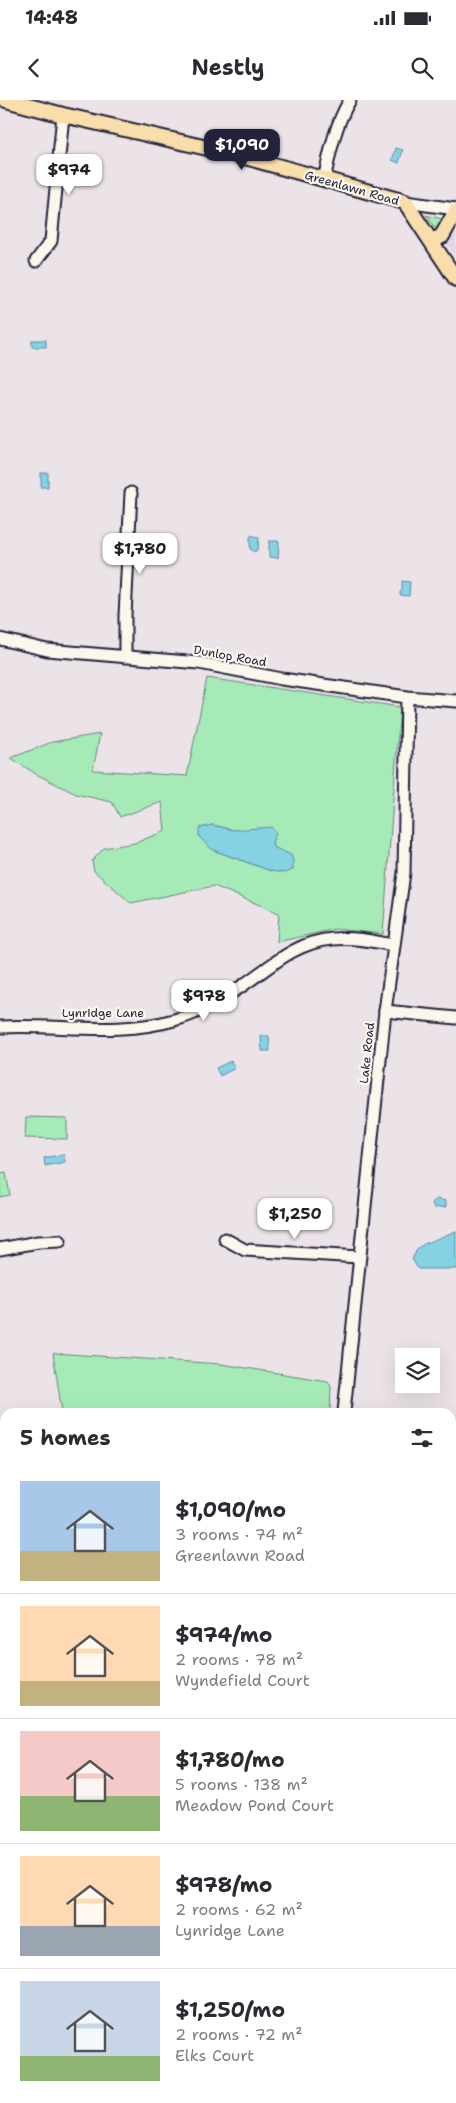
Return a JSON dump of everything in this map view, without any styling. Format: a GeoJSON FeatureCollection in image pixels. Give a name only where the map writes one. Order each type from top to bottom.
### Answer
{"type":"FeatureCollection","features":[{"type":"Feature","properties":{"kind":"main road","name":"Greenlawn Road"},"geometry":{"type":"LineString","coordinates":[[6,100],[238,155],[405,202],[456,279]]}},
{"type":"Feature","properties":{"kind":"main road"},"geometry":{"type":"LineString","coordinates":[[432,241],[442,236],[456,210]]}},
{"type":"Feature","properties":{"kind":"street"},"geometry":{"type":"LineString","coordinates":[[324,180],[340,118],[350,100]]}},
{"type":"Feature","properties":{"kind":"street"},"geometry":{"type":"LineString","coordinates":[[36,261],[51,241],[63,115]]}},
{"type":"Feature","properties":{"kind":"street"},"geometry":{"type":"LineString","coordinates":[[405,202],[456,210]]}},
{"type":"Feature","properties":{"kind":"street"},"geometry":{"type":"LineString","coordinates":[[125,657],[131,493]]}},
{"type":"Feature","properties":{"kind":"street","name":"Dunlop Road"},"geometry":{"type":"LineString","coordinates":[[0,639],[47,650],[199,663],[282,679],[407,697],[456,701]]}},
{"type":"Feature","properties":{"kind":"street","name":"Lake Road"},"geometry":{"type":"LineString","coordinates":[[344,1408],[385,1011],[404,873],[407,697]]}},
{"type":"Feature","properties":{"kind":"street","name":"Lynridge Lane"},"geometry":{"type":"LineString","coordinates":[[0,1026],[121,1029],[154,1026],[178,1019],[207,1006],[242,986],[278,959],[302,947],[330,939],[358,938],[393,945]]}},
{"type":"Feature","properties":{"kind":"street"},"geometry":{"type":"LineString","coordinates":[[385,1011],[456,1018]]}},
{"type":"Feature","properties":{"kind":"street"},"geometry":{"type":"LineString","coordinates":[[225,1239],[245,1250],[359,1257]]}},
{"type":"Feature","properties":{"kind":"street"},"geometry":{"type":"LineString","coordinates":[[0,1249],[38,1242],[60,1241]]}},
{"type":"Feature","properties":{"kind":"shaded area"},"geometry":{"type":"Polygon","coordinates":[[[456,225],[456,256],[448,245],[445,236],[456,225]]]}},
{"type":"Feature","properties":{"kind":"green space"},"geometry":{"type":"Polygon","coordinates":[[[426,215],[442,219],[437,231],[426,215]]]}},
{"type":"Feature","properties":{"kind":"green space"},"geometry":{"type":"Polygon","coordinates":[[[207,678],[400,707],[383,934],[335,929],[277,942],[279,913],[214,886],[131,903],[94,871],[92,861],[104,848],[135,843],[165,831],[162,802],[120,817],[112,802],[76,794],[36,774],[11,758],[52,742],[100,734],[93,770],[187,776],[207,678]],[[212,825],[213,850],[271,871],[272,842],[276,833],[234,830],[212,825]]]}},
{"type":"Feature","properties":{"kind":"green space"},"geometry":{"type":"Polygon","coordinates":[[[26,1117],[67,1118],[67,1139],[25,1138],[26,1117]]]}},
{"type":"Feature","properties":{"kind":"green space"},"geometry":{"type":"Polygon","coordinates":[[[6,1173],[10,1195],[0,1197],[0,1174],[6,1173]]]}},
{"type":"Feature","properties":{"kind":"green space"},"geometry":{"type":"Polygon","coordinates":[[[53,1353],[221,1364],[328,1381],[331,1387],[330,1408],[61,1408],[53,1353]]]}},
{"type":"Feature","properties":{"kind":"water"},"geometry":{"type":"Polygon","coordinates":[[[396,148],[403,150],[399,163],[392,160],[396,148]]]}},
{"type":"Feature","properties":{"kind":"water"},"geometry":{"type":"Polygon","coordinates":[[[32,340],[46,340],[46,347],[32,347],[32,340]]]}},
{"type":"Feature","properties":{"kind":"water"},"geometry":{"type":"Polygon","coordinates":[[[41,473],[48,473],[48,487],[41,487],[41,473]]]}},
{"type":"Feature","properties":{"kind":"water"},"geometry":{"type":"Polygon","coordinates":[[[252,535],[259,538],[258,548],[255,552],[250,549],[250,537],[252,535]]]}},
{"type":"Feature","properties":{"kind":"water"},"geometry":{"type":"Polygon","coordinates":[[[269,541],[279,541],[278,558],[269,557],[269,541]]]}},
{"type":"Feature","properties":{"kind":"water"},"geometry":{"type":"Polygon","coordinates":[[[402,581],[410,582],[409,596],[400,595],[402,581]]]}},
{"type":"Feature","properties":{"kind":"water"},"geometry":{"type":"Polygon","coordinates":[[[212,825],[234,830],[271,827],[276,833],[272,842],[273,847],[291,855],[293,870],[284,873],[271,871],[213,850],[199,837],[199,828],[212,825]]]}},
{"type":"Feature","properties":{"kind":"water"},"geometry":{"type":"Polygon","coordinates":[[[261,1036],[269,1036],[270,1051],[262,1051],[261,1036]]]}},
{"type":"Feature","properties":{"kind":"water"},"geometry":{"type":"Polygon","coordinates":[[[231,1061],[235,1068],[220,1076],[216,1068],[231,1061]]]}},
{"type":"Feature","properties":{"kind":"water"},"geometry":{"type":"Polygon","coordinates":[[[63,1154],[65,1162],[45,1166],[44,1158],[63,1154]]]}},
{"type":"Feature","properties":{"kind":"water"},"geometry":{"type":"Polygon","coordinates":[[[437,1199],[446,1201],[446,1207],[434,1208],[432,1203],[437,1199]]]}},
{"type":"Feature","properties":{"kind":"water"},"geometry":{"type":"Polygon","coordinates":[[[456,1231],[456,1269],[418,1269],[412,1259],[418,1248],[456,1231]]]}}]}
